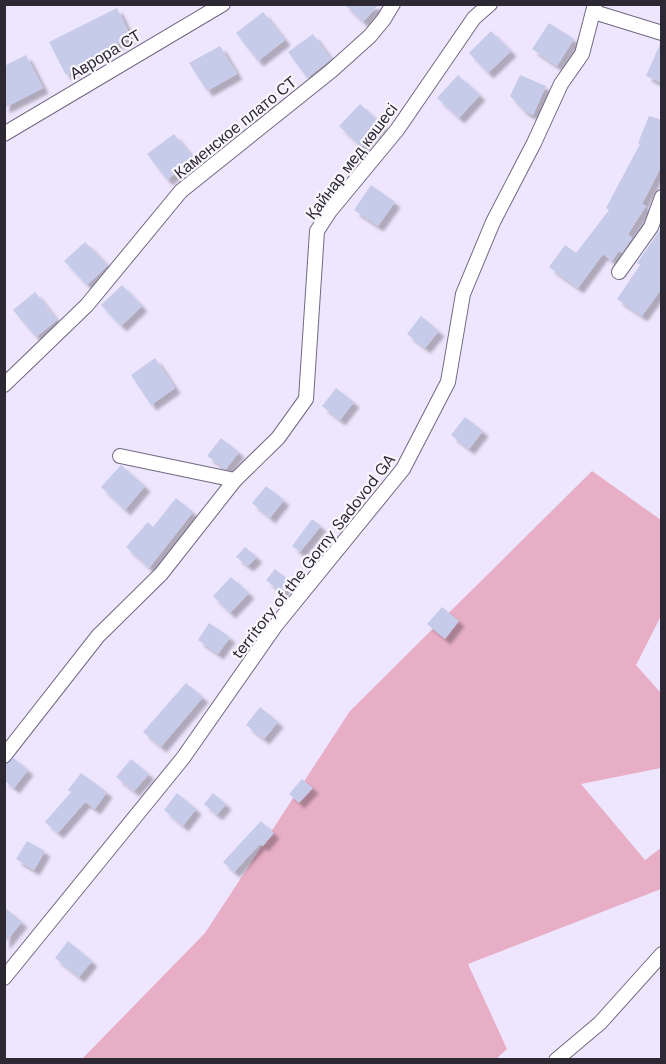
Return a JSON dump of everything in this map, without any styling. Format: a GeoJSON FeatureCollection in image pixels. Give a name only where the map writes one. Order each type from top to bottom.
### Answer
{"type":"FeatureCollection","features":[{"type":"Feature","properties":{"kind":"street","name":"Аврора СТ"},"geometry":{"type":"LineString","coordinates":[[4,134],[223,4]]}},
{"type":"Feature","properties":{"kind":"street","name":"Каменское плато СТ"},"geometry":{"type":"LineString","coordinates":[[4,385],[87,305],[182,191],[331,71],[370,36],[393,4]]}},
{"type":"Feature","properties":{"kind":"street","name":"Қайнар мед көшесі"},"geometry":{"type":"LineString","coordinates":[[4,756],[98,636],[161,574],[235,480],[278,438],[306,399],[317,231],[330,211],[397,130],[474,18],[490,4]]}},
{"type":"Feature","properties":{"kind":"street"},"geometry":{"type":"LineString","coordinates":[[595,8],[662,33]]}},
{"type":"Feature","properties":{"kind":"street","name":"territory of the Gorny Sadovod GA"},"geometry":{"type":"LineString","coordinates":[[4,978],[183,758],[276,625],[403,469],[448,382],[463,294],[493,222],[534,143],[561,84],[582,54],[595,8]]}},
{"type":"Feature","properties":{"kind":"street"},"geometry":{"type":"LineString","coordinates":[[619,272],[651,226],[662,197]]}},
{"type":"Feature","properties":{"kind":"street"},"geometry":{"type":"LineString","coordinates":[[120,456],[235,480]]}},
{"type":"Feature","properties":{"kind":"street"},"geometry":{"type":"LineString","coordinates":[[556,1059],[600,1023],[662,954]]}},
{"type":"Feature","properties":{"kind":"shaded area"},"geometry":{"type":"Polygon","coordinates":[[[592,471],[661,520],[661,616],[636,665],[661,693],[661,768],[581,784],[645,860],[661,848],[661,889],[468,964],[507,1049],[495,1060],[81,1060],[205,933],[350,711],[592,471]]]}},
{"type":"Feature","properties":{"kind":"building"},"geometry":{"type":"Polygon","coordinates":[[[344,4],[379,4],[363,22],[344,4]]]}},
{"type":"Feature","properties":{"kind":"building"},"geometry":{"type":"Polygon","coordinates":[[[117,8],[131,37],[90,58],[92,61],[66,75],[49,42],[117,8]]]}},
{"type":"Feature","properties":{"kind":"building"},"geometry":{"type":"Polygon","coordinates":[[[263,12],[285,40],[258,61],[236,33],[263,12]]]}},
{"type":"Feature","properties":{"kind":"building"},"geometry":{"type":"Polygon","coordinates":[[[549,23],[574,39],[557,66],[532,49],[549,23]]]}},
{"type":"Feature","properties":{"kind":"building"},"geometry":{"type":"Polygon","coordinates":[[[491,31],[511,51],[488,73],[469,53],[491,31]]]}},
{"type":"Feature","properties":{"kind":"building"},"geometry":{"type":"Polygon","coordinates":[[[313,34],[331,59],[307,78],[288,52],[313,34]]]}},
{"type":"Feature","properties":{"kind":"building"},"geometry":{"type":"Polygon","coordinates":[[[662,42],[662,83],[646,76],[662,42]]]}},
{"type":"Feature","properties":{"kind":"building"},"geometry":{"type":"Polygon","coordinates":[[[220,46],[237,74],[207,91],[189,63],[220,46]]]}},
{"type":"Feature","properties":{"kind":"building"},"geometry":{"type":"Polygon","coordinates":[[[26,55],[43,88],[4,108],[4,66],[26,55]]]}},
{"type":"Feature","properties":{"kind":"building"},"geometry":{"type":"Polygon","coordinates":[[[458,75],[480,95],[459,118],[437,98],[458,75]]]}},
{"type":"Feature","properties":{"kind":"building"},"geometry":{"type":"Polygon","coordinates":[[[520,75],[546,86],[533,115],[524,111],[510,96],[520,75]]]}},
{"type":"Feature","properties":{"kind":"building"},"geometry":{"type":"Polygon","coordinates":[[[360,104],[382,124],[361,147],[339,126],[360,104]]]}},
{"type":"Feature","properties":{"kind":"building"},"geometry":{"type":"Polygon","coordinates":[[[649,116],[662,120],[662,165],[642,204],[646,206],[628,234],[632,238],[622,253],[619,251],[612,261],[603,254],[578,288],[549,267],[565,245],[576,253],[609,210],[606,208],[640,144],[638,143],[649,116]]]}},
{"type":"Feature","properties":{"kind":"building"},"geometry":{"type":"Polygon","coordinates":[[[174,134],[194,159],[167,180],[147,154],[174,134]]]}},
{"type":"Feature","properties":{"kind":"building"},"geometry":{"type":"Polygon","coordinates":[[[371,185],[395,202],[378,226],[354,210],[371,185]]]}},
{"type":"Feature","properties":{"kind":"building"},"geometry":{"type":"Polygon","coordinates":[[[662,227],[662,288],[642,316],[617,299],[640,265],[637,263],[662,227]]]}},
{"type":"Feature","properties":{"kind":"building"},"geometry":{"type":"Polygon","coordinates":[[[85,242],[108,265],[87,285],[64,261],[85,242]]]}},
{"type":"Feature","properties":{"kind":"building"},"geometry":{"type":"Polygon","coordinates":[[[122,285],[142,306],[121,326],[101,305],[122,285]]]}},
{"type":"Feature","properties":{"kind":"building"},"geometry":{"type":"Polygon","coordinates":[[[35,292],[57,320],[36,337],[13,310],[35,292]]]}},
{"type":"Feature","properties":{"kind":"building"},"geometry":{"type":"Polygon","coordinates":[[[421,316],[439,331],[425,348],[407,334],[421,316]]]}},
{"type":"Feature","properties":{"kind":"building"},"geometry":{"type":"Polygon","coordinates":[[[155,358],[175,388],[151,405],[131,375],[155,358]]]}},
{"type":"Feature","properties":{"kind":"building"},"geometry":{"type":"Polygon","coordinates":[[[336,388],[354,402],[340,420],[322,406],[336,388]]]}},
{"type":"Feature","properties":{"kind":"building"},"geometry":{"type":"Polygon","coordinates":[[[465,417],[483,431],[469,449],[451,435],[465,417]]]}},
{"type":"Feature","properties":{"kind":"building"},"geometry":{"type":"Polygon","coordinates":[[[221,438],[239,452],[226,469],[207,456],[221,438]]]}},
{"type":"Feature","properties":{"kind":"building"},"geometry":{"type":"Polygon","coordinates":[[[121,465],[145,486],[125,510],[101,487],[121,465]]]}},
{"type":"Feature","properties":{"kind":"building"},"geometry":{"type":"Polygon","coordinates":[[[266,486],[284,500],[270,518],[252,503],[266,486]]]}},
{"type":"Feature","properties":{"kind":"building"},"geometry":{"type":"Polygon","coordinates":[[[176,498],[193,512],[149,568],[126,547],[148,522],[153,527],[176,498]]]}},
{"type":"Feature","properties":{"kind":"building"},"geometry":{"type":"Polygon","coordinates":[[[312,519],[321,526],[300,552],[292,546],[312,519]]]}},
{"type":"Feature","properties":{"kind":"building"},"geometry":{"type":"Polygon","coordinates":[[[245,547],[257,557],[248,566],[236,557],[245,547]]]}},
{"type":"Feature","properties":{"kind":"building"},"geometry":{"type":"Polygon","coordinates":[[[275,569],[290,581],[281,592],[266,580],[275,569]]]}},
{"type":"Feature","properties":{"kind":"building"},"geometry":{"type":"Polygon","coordinates":[[[231,577],[249,593],[230,613],[213,596],[231,577]]]}},
{"type":"Feature","properties":{"kind":"building"},"geometry":{"type":"Polygon","coordinates":[[[442,607],[459,621],[445,639],[427,624],[442,607]]]}},
{"type":"Feature","properties":{"kind":"building"},"geometry":{"type":"Polygon","coordinates":[[[209,623],[230,637],[218,654],[198,640],[209,623]]]}},
{"type":"Feature","properties":{"kind":"building"},"geometry":{"type":"Polygon","coordinates":[[[186,683],[203,697],[161,747],[143,732],[186,683]]]}},
{"type":"Feature","properties":{"kind":"building"},"geometry":{"type":"Polygon","coordinates":[[[260,707],[278,722],[264,739],[246,725],[260,707]]]}},
{"type":"Feature","properties":{"kind":"building"},"geometry":{"type":"Polygon","coordinates":[[[14,758],[28,770],[14,788],[4,780],[4,765],[14,758]]]}},
{"type":"Feature","properties":{"kind":"building"},"geometry":{"type":"Polygon","coordinates":[[[131,759],[149,774],[134,791],[116,777],[131,759]]]}},
{"type":"Feature","properties":{"kind":"building"},"geometry":{"type":"Polygon","coordinates":[[[81,773],[107,792],[95,809],[85,802],[58,833],[45,822],[71,792],[68,790],[81,773]]]}},
{"type":"Feature","properties":{"kind":"building"},"geometry":{"type":"Polygon","coordinates":[[[302,779],[313,788],[299,803],[289,794],[302,779]]]}},
{"type":"Feature","properties":{"kind":"building"},"geometry":{"type":"Polygon","coordinates":[[[177,793],[196,809],[183,826],[164,810],[177,793]]]}},
{"type":"Feature","properties":{"kind":"building"},"geometry":{"type":"Polygon","coordinates":[[[213,793],[226,804],[217,815],[204,804],[213,793]]]}},
{"type":"Feature","properties":{"kind":"building"},"geometry":{"type":"Polygon","coordinates":[[[261,821],[274,833],[263,846],[260,844],[234,872],[223,862],[261,821]]]}},
{"type":"Feature","properties":{"kind":"building"},"geometry":{"type":"Polygon","coordinates":[[[27,841],[45,851],[34,870],[16,859],[27,841]]]}},
{"type":"Feature","properties":{"kind":"building"},"geometry":{"type":"Polygon","coordinates":[[[4,907],[22,922],[4,944],[4,907]]]}},
{"type":"Feature","properties":{"kind":"building"},"geometry":{"type":"Polygon","coordinates":[[[68,941],[92,961],[79,977],[55,958],[68,941]]]}}]}
